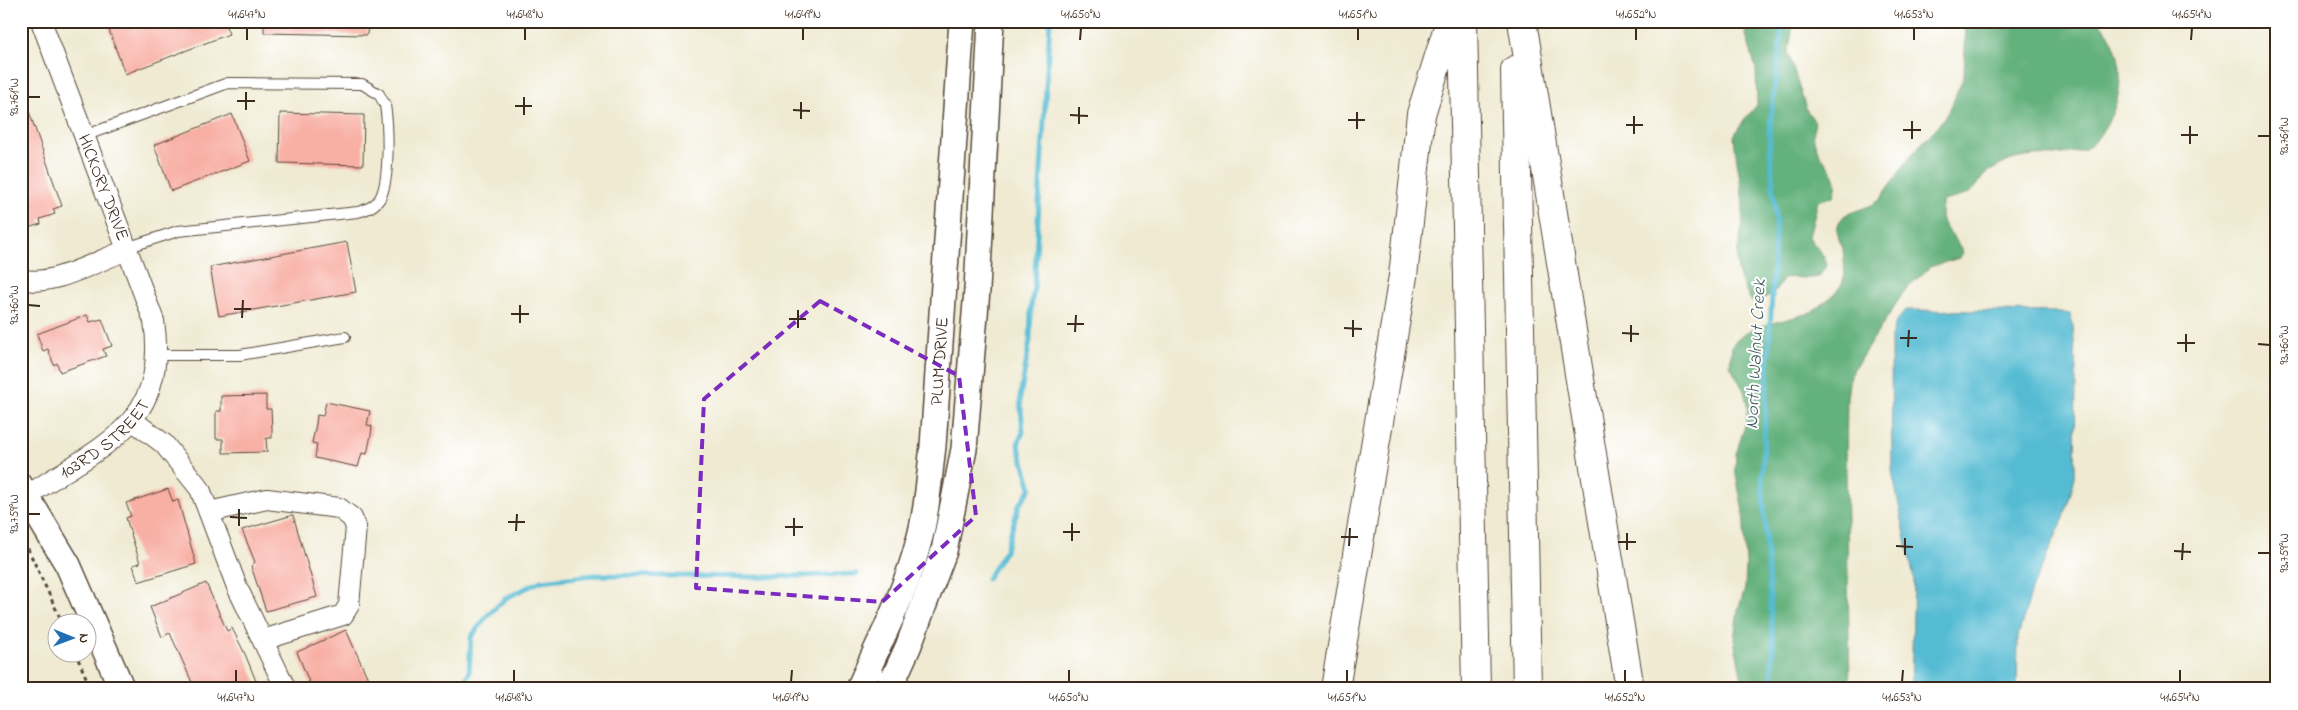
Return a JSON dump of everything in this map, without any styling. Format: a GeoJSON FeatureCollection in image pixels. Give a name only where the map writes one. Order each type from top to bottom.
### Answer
{"type":"FeatureCollection","features":[{"type":"Feature","properties":{"kind":"highway"},"geometry":{"type":"LineString","coordinates":[[1335,689],[1403,276],[1421,114],[1450,21]]}},
{"type":"Feature","properties":{"kind":"highway"},"geometry":{"type":"LineString","coordinates":[[1463,21],[1476,689]]}},
{"type":"Feature","properties":{"kind":"highway"},"geometry":{"type":"LineString","coordinates":[[1514,21],[1527,689]]}},
{"type":"Feature","properties":{"kind":"highway"},"geometry":{"type":"LineString","coordinates":[[1522,21],[1630,689]]}},
{"type":"Feature","properties":{"kind":"street","name":"HICKORY DRIVE"},"geometry":{"type":"LineString","coordinates":[[41,21],[154,321],[157,355]]}},
{"type":"Feature","properties":{"kind":"street","name":"PLUM DRIVE"},"geometry":{"type":"LineString","coordinates":[[863,679],[896,604],[918,544],[927,496],[933,446],[962,21]]}},
{"type":"Feature","properties":{"kind":"street","name":"PLUM DRIVE"},"geometry":{"type":"LineString","coordinates":[[896,686],[944,551],[964,449],[976,290],[991,21]]}},
{"type":"Feature","properties":{"kind":"street"},"geometry":{"type":"LineString","coordinates":[[21,279],[39,282],[52,279],[122,252],[126,248]]}},
{"type":"Feature","properties":{"kind":"street","name":"103RD STREET"},"geometry":{"type":"LineString","coordinates":[[23,494],[107,444],[132,420],[145,401],[153,379],[157,355]]}},
{"type":"Feature","properties":{"kind":"street"},"geometry":{"type":"LineString","coordinates":[[132,420],[164,444],[200,489],[237,587],[286,689]]}},
{"type":"Feature","properties":{"kind":"street"},"geometry":{"type":"LineString","coordinates":[[23,494],[68,565],[122,689]]}},
{"type":"Feature","properties":{"kind":"street"},"geometry":{"type":"LineString","coordinates":[[208,512],[267,499],[339,508],[352,518],[356,527],[349,605],[343,615],[263,640]]}},
{"type":"Feature","properties":{"kind":"lane"},"geometry":{"type":"LineString","coordinates":[[84,136],[228,82],[362,84],[379,94],[385,105],[385,182],[381,197],[369,208],[358,212],[178,231],[126,248]]}},
{"type":"Feature","properties":{"kind":"lane"},"geometry":{"type":"LineString","coordinates":[[157,355],[240,355],[345,337]]}},
{"type":"Feature","properties":{"kind":"lane"},"geometry":{"type":"LineString","coordinates":[[863,679],[896,686]]}},
{"type":"Feature","properties":{"kind":"path"},"geometry":{"type":"LineString","coordinates":[[21,534],[57,612]]}},
{"type":"Feature","properties":{"kind":"path"},"geometry":{"type":"LineString","coordinates":[[80,662],[91,689]]}},
{"type":"Feature","properties":{"kind":"highlighted area"},"geometry":{"type":"Polygon","coordinates":[[[820,301],[959,376],[976,516],[882,602],[696,588],[704,399],[820,301]]]}},
{"type":"Feature","properties":{"kind":"green space"},"geometry":{"type":"Polygon","coordinates":[[[1742,21],[1794,21],[1788,52],[1806,109],[1815,122],[1813,135],[1815,145],[1831,169],[1835,177],[1836,186],[1834,196],[1818,201],[1809,237],[1827,264],[1819,277],[1784,278],[1778,288],[1771,294],[1763,299],[1752,302],[1739,275],[1737,265],[1743,209],[1734,136],[1757,105],[1756,69],[1742,21]]]}},
{"type":"Feature","properties":{"kind":"green space"},"geometry":{"type":"Polygon","coordinates":[[[1966,21],[2099,21],[2115,46],[2119,60],[2119,89],[2116,103],[2111,117],[2101,133],[2088,148],[2067,154],[2026,157],[2009,161],[1986,174],[1969,193],[1943,201],[1941,218],[1943,224],[1963,253],[1959,258],[1930,267],[1905,290],[1850,375],[1847,398],[1846,465],[1850,689],[1744,689],[1734,640],[1738,609],[1745,589],[1746,563],[1743,511],[1735,470],[1736,454],[1747,419],[1747,404],[1744,391],[1730,365],[1732,346],[1737,339],[1754,328],[1810,313],[1834,295],[1842,284],[1845,274],[1843,248],[1837,230],[1839,222],[1845,215],[1872,205],[1881,198],[1913,153],[1938,126],[1950,109],[1964,76],[1966,21]]]}},
{"type":"Feature","properties":{"kind":"water"},"geometry":{"type":"Polygon","coordinates":[[[1906,310],[2060,312],[2070,314],[2073,325],[2076,371],[2075,477],[2064,518],[2034,584],[2018,636],[2017,689],[1911,689],[1914,579],[1892,471],[1891,337],[1896,322],[1906,310]]]}},
{"type":"Feature","properties":{"kind":"building"},"geometry":{"type":"Polygon","coordinates":[[[123,21],[224,21],[229,34],[125,74],[108,27],[123,21]]]}},
{"type":"Feature","properties":{"kind":"building"},"geometry":{"type":"Polygon","coordinates":[[[264,21],[368,21],[367,35],[264,33],[264,21]]]}},
{"type":"Feature","properties":{"kind":"building"},"geometry":{"type":"Polygon","coordinates":[[[21,97],[24,97],[62,206],[53,209],[55,214],[40,219],[41,224],[21,230],[21,97]]]}},
{"type":"Feature","properties":{"kind":"building"},"geometry":{"type":"Polygon","coordinates":[[[280,113],[364,115],[363,165],[279,163],[280,113]]]}},
{"type":"Feature","properties":{"kind":"building"},"geometry":{"type":"Polygon","coordinates":[[[232,114],[250,161],[171,191],[154,145],[232,114]]]}},
{"type":"Feature","properties":{"kind":"building"},"geometry":{"type":"Polygon","coordinates":[[[347,242],[356,292],[219,316],[210,267],[347,242]]]}},
{"type":"Feature","properties":{"kind":"building"},"geometry":{"type":"Polygon","coordinates":[[[87,315],[90,322],[102,319],[112,346],[103,349],[106,356],[60,372],[57,363],[54,365],[48,349],[43,351],[37,334],[87,315]]]}},
{"type":"Feature","properties":{"kind":"building"},"geometry":{"type":"Polygon","coordinates":[[[266,395],[266,409],[271,409],[272,428],[272,438],[266,438],[267,452],[223,453],[223,439],[216,439],[216,411],[221,411],[221,396],[266,395]]]}},
{"type":"Feature","properties":{"kind":"building"},"geometry":{"type":"Polygon","coordinates":[[[326,402],[370,411],[367,425],[372,426],[367,454],[362,453],[358,467],[315,458],[317,444],[312,443],[317,415],[323,416],[326,402]]]}},
{"type":"Feature","properties":{"kind":"building"},"geometry":{"type":"Polygon","coordinates":[[[168,489],[173,502],[178,500],[196,564],[138,582],[133,565],[140,563],[126,518],[131,516],[126,503],[168,489]]]}},
{"type":"Feature","properties":{"kind":"building"},"geometry":{"type":"Polygon","coordinates":[[[293,515],[317,597],[266,611],[251,566],[255,562],[242,530],[293,515]]]}},
{"type":"Feature","properties":{"kind":"building"},"geometry":{"type":"Polygon","coordinates":[[[206,583],[227,631],[232,628],[245,654],[256,681],[251,683],[254,689],[195,689],[170,633],[162,637],[150,607],[206,583]]]}},
{"type":"Feature","properties":{"kind":"building"},"geometry":{"type":"Polygon","coordinates":[[[346,630],[370,683],[364,685],[366,689],[312,689],[297,652],[346,630]]]}},
{"type":"Feature","properties":{"kind":"waterway"},"geometry":{"type":"LineString","coordinates":[[987,579],[1006,549],[1019,505],[1031,488],[1018,444],[1023,432],[1020,397],[1030,340],[1050,21]]}},
{"type":"Feature","properties":{"kind":"waterway","name":"North Walnut Creek"},"geometry":{"type":"LineString","coordinates":[[1771,689],[1773,643],[1762,479],[1776,220],[1769,133],[1783,21]]}},
{"type":"Feature","properties":{"kind":"waterway"},"geometry":{"type":"LineString","coordinates":[[459,689],[469,673],[471,637],[487,616],[506,598],[541,581],[594,575],[766,577],[857,574]]}}]}
